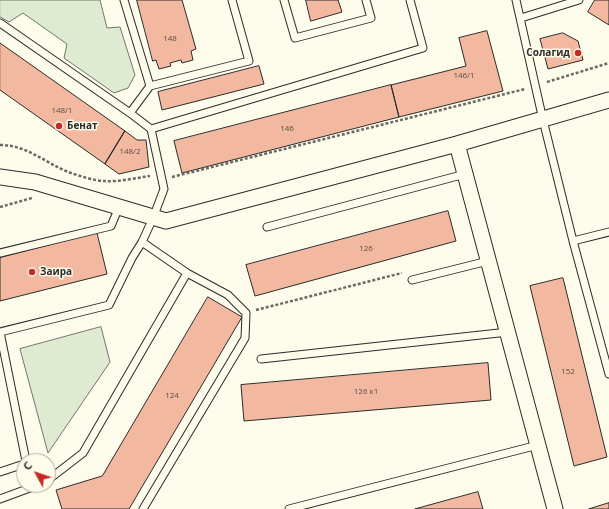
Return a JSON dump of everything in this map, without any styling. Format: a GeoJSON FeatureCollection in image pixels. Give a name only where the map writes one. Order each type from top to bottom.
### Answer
{"type":"FeatureCollection","features":[{"type":"Feature","properties":{"kind":"street"},"geometry":{"type":"LineString","coordinates":[[0,177],[16,178],[35,182],[166,221],[457,144],[609,100]]}},
{"type":"Feature","properties":{"kind":"street"},"geometry":{"type":"LineString","coordinates":[[457,144],[555,509]]}},
{"type":"Feature","properties":{"kind":"lane"},"geometry":{"type":"LineString","coordinates":[[124,0],[150,86]]}},
{"type":"Feature","properties":{"kind":"lane"},"geometry":{"type":"LineString","coordinates":[[130,113],[150,86],[249,61],[232,0]]}},
{"type":"Feature","properties":{"kind":"lane"},"geometry":{"type":"LineString","coordinates":[[284,0],[295,38],[370,18],[366,0]]}},
{"type":"Feature","properties":{"kind":"lane"},"geometry":{"type":"LineString","coordinates":[[152,129],[423,48],[410,0]]}},
{"type":"Feature","properties":{"kind":"lane"},"geometry":{"type":"LineString","coordinates":[[516,0],[543,120],[609,374]]}},
{"type":"Feature","properties":{"kind":"lane"},"geometry":{"type":"LineString","coordinates":[[521,18],[579,0]]}},
{"type":"Feature","properties":{"kind":"lane"},"geometry":{"type":"LineString","coordinates":[[0,23],[152,129],[164,189],[142,242],[132,258],[109,305],[0,332],[24,453]]}},
{"type":"Feature","properties":{"kind":"lane"},"geometry":{"type":"LineString","coordinates":[[267,227],[465,174]]}},
{"type":"Feature","properties":{"kind":"lane"},"geometry":{"type":"LineString","coordinates":[[0,253],[111,226],[119,207]]}},
{"type":"Feature","properties":{"kind":"lane"},"geometry":{"type":"LineString","coordinates":[[573,240],[609,232]]}},
{"type":"Feature","properties":{"kind":"lane"},"geometry":{"type":"LineString","coordinates":[[142,242],[187,273],[228,295],[246,313],[245,338],[143,509]]}},
{"type":"Feature","properties":{"kind":"lane"},"geometry":{"type":"LineString","coordinates":[[412,280],[488,261]]}},
{"type":"Feature","properties":{"kind":"lane"},"geometry":{"type":"LineString","coordinates":[[56,474],[83,453],[187,273]]}},
{"type":"Feature","properties":{"kind":"lane"},"geometry":{"type":"LineString","coordinates":[[261,359],[508,332]]}},
{"type":"Feature","properties":{"kind":"lane"},"geometry":{"type":"LineString","coordinates":[[289,509],[538,445]]}},
{"type":"Feature","properties":{"kind":"lane"},"geometry":{"type":"LineString","coordinates":[[0,472],[16,467]]}},
{"type":"Feature","properties":{"kind":"lane"},"geometry":{"type":"LineString","coordinates":[[0,499],[16,493]]}},
{"type":"Feature","properties":{"kind":"path"},"geometry":{"type":"LineString","coordinates":[[0,145],[9,145],[21,148],[70,172],[103,181],[161,176],[169,178],[536,86],[609,63]]}},
{"type":"Feature","properties":{"kind":"path"},"geometry":{"type":"LineString","coordinates":[[0,207],[32,198]]}},
{"type":"Feature","properties":{"kind":"path"},"geometry":{"type":"LineString","coordinates":[[246,313],[407,272],[412,280]]}},
{"type":"Feature","properties":{"kind":"green space"},"geometry":{"type":"Polygon","coordinates":[[[0,0],[100,0],[107,28],[120,27],[135,75],[128,88],[114,93],[64,58],[67,44],[23,13],[9,22],[0,17],[0,0]]]}},
{"type":"Feature","properties":{"kind":"green space"},"geometry":{"type":"Polygon","coordinates":[[[101,327],[110,362],[48,453],[20,349],[101,327]]]}},
{"type":"Feature","properties":{"kind":"building"},"geometry":{"type":"Polygon","coordinates":[[[137,0],[182,0],[196,49],[191,51],[193,60],[182,63],[181,60],[170,63],[171,66],[159,69],[156,60],[153,61],[137,0]]]}},
{"type":"Feature","properties":{"kind":"building"},"geometry":{"type":"Polygon","coordinates":[[[306,0],[338,0],[342,12],[311,21],[306,0]]]}},
{"type":"Feature","properties":{"kind":"building"},"geometry":{"type":"Polygon","coordinates":[[[595,0],[609,0],[609,25],[588,12],[595,0]]]}},
{"type":"Feature","properties":{"kind":"building"},"geometry":{"type":"Polygon","coordinates":[[[487,31],[503,91],[399,117],[391,85],[466,66],[459,38],[487,31]]]}},
{"type":"Feature","properties":{"kind":"building"},"geometry":{"type":"Polygon","coordinates":[[[563,33],[578,41],[583,60],[548,69],[540,39],[563,33]]]}},
{"type":"Feature","properties":{"kind":"building"},"geometry":{"type":"Polygon","coordinates":[[[0,43],[125,131],[105,164],[0,90],[0,43]]]}},
{"type":"Feature","properties":{"kind":"building"},"geometry":{"type":"Polygon","coordinates":[[[259,66],[264,84],[162,110],[158,92],[259,66]]]}},
{"type":"Feature","properties":{"kind":"building"},"geometry":{"type":"Polygon","coordinates":[[[391,85],[399,117],[182,173],[174,141],[391,85]]]}},
{"type":"Feature","properties":{"kind":"building"},"geometry":{"type":"Polygon","coordinates":[[[125,131],[137,140],[146,140],[149,167],[119,174],[105,164],[125,131]]]}},
{"type":"Feature","properties":{"kind":"building"},"geometry":{"type":"Polygon","coordinates":[[[448,211],[456,241],[255,296],[246,265],[448,211]]]}},
{"type":"Feature","properties":{"kind":"building"},"geometry":{"type":"Polygon","coordinates":[[[97,233],[107,274],[0,301],[0,258],[97,233]]]}},
{"type":"Feature","properties":{"kind":"building"},"geometry":{"type":"Polygon","coordinates":[[[563,278],[607,457],[574,466],[530,286],[563,278]]]}},
{"type":"Feature","properties":{"kind":"building"},"geometry":{"type":"Polygon","coordinates":[[[208,297],[242,317],[129,509],[62,509],[56,490],[102,476],[208,297]]]}},
{"type":"Feature","properties":{"kind":"building"},"geometry":{"type":"Polygon","coordinates":[[[488,363],[491,400],[244,421],[241,385],[488,363]]]}},
{"type":"Feature","properties":{"kind":"building"},"geometry":{"type":"Polygon","coordinates":[[[478,492],[483,509],[415,509],[478,492]]]}},
{"type":"Feature","properties":{"kind":"building"},"geometry":{"type":"Polygon","coordinates":[[[609,503],[609,509],[589,509],[609,503]]]}},
{"type":"Feature","properties":{"kind":"place","name":"Солагид"},"geometry":{"type":"Point","coordinates":[578,53]}},
{"type":"Feature","properties":{"kind":"place","name":"Бенат"},"geometry":{"type":"Point","coordinates":[59,126]}},
{"type":"Feature","properties":{"kind":"place","name":"Заира"},"geometry":{"type":"Point","coordinates":[32,272]}}]}
